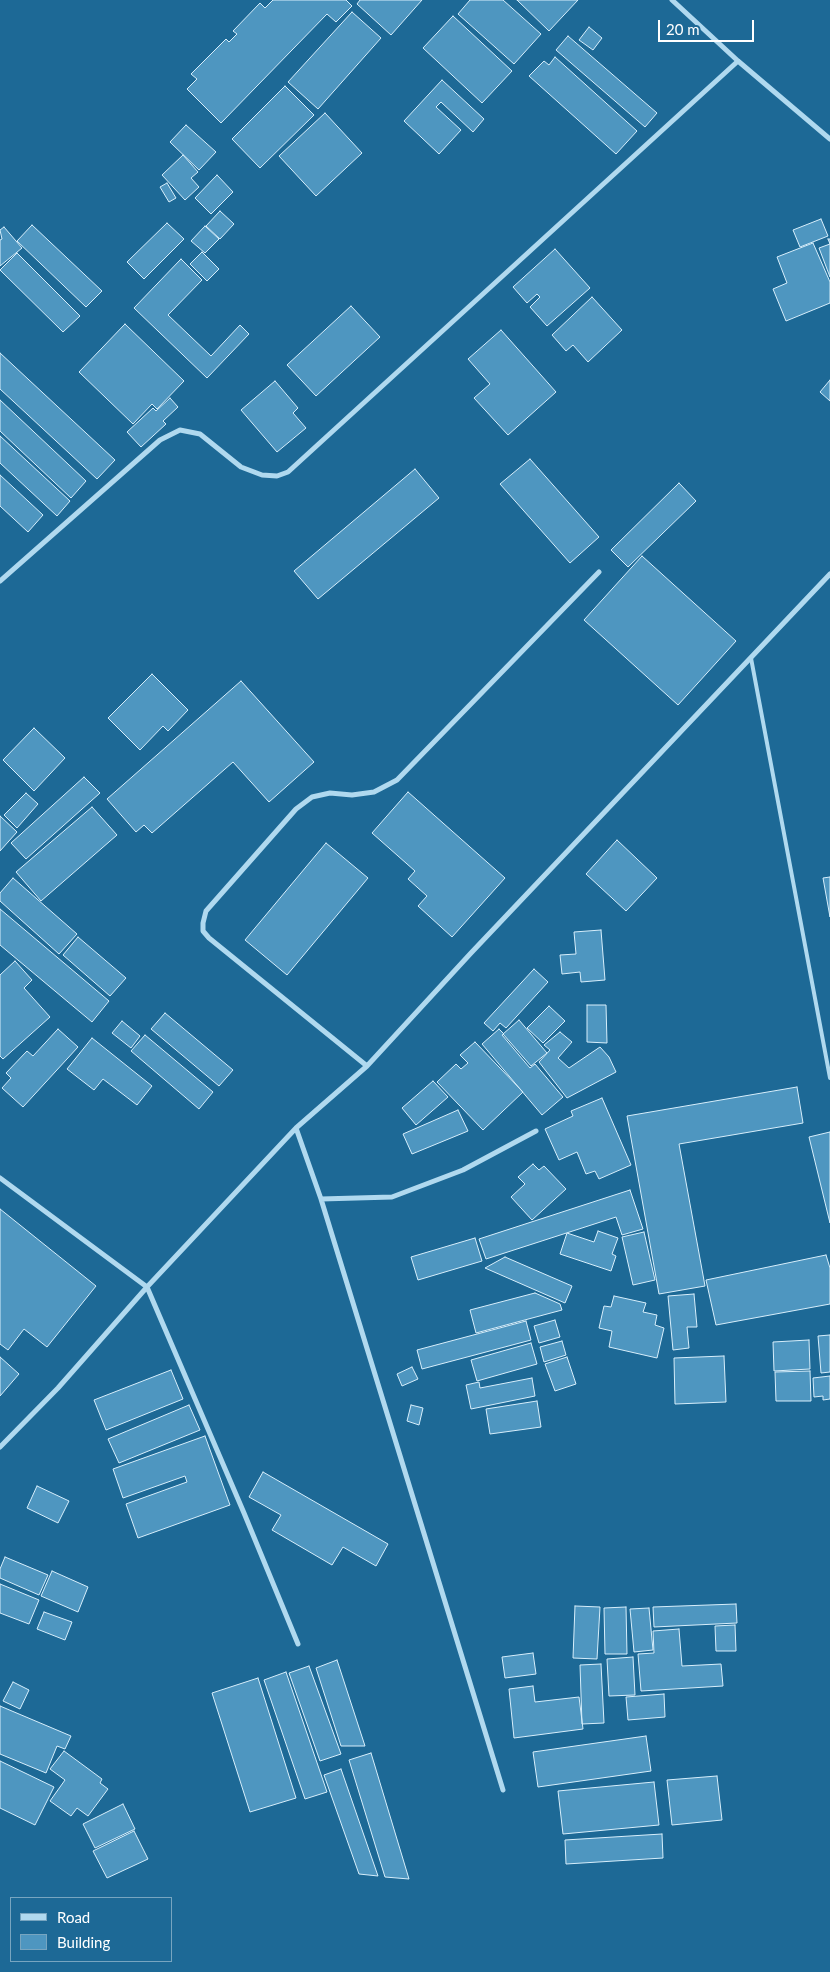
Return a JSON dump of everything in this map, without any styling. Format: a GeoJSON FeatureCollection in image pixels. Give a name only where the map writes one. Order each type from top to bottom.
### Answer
{"type":"FeatureCollection","features":[{"type":"Feature","properties":{"kind":"street"},"geometry":{"type":"LineString","coordinates":[[672,0],[738,61],[830,139]]}},
{"type":"Feature","properties":{"kind":"street"},"geometry":{"type":"LineString","coordinates":[[0,581],[160,440],[180,430],[200,434],[242,467],[262,475],[277,476],[288,472],[738,61]]}},
{"type":"Feature","properties":{"kind":"street"},"geometry":{"type":"LineString","coordinates":[[367,1066],[209,938],[203,931],[206,911],[296,809],[312,797],[330,793],[352,795],[374,792],[396,780],[598,572]]}},
{"type":"Feature","properties":{"kind":"street"},"geometry":{"type":"LineString","coordinates":[[0,1447],[58,1388],[147,1287],[296,1128],[367,1066],[471,953],[830,574]]}},
{"type":"Feature","properties":{"kind":"street"},"geometry":{"type":"LineString","coordinates":[[296,1128],[321,1199],[503,1790]]}},
{"type":"Feature","properties":{"kind":"street"},"geometry":{"type":"LineString","coordinates":[[321,1199],[392,1197],[463,1170],[536,1131]]}},
{"type":"Feature","properties":{"kind":"street"},"geometry":{"type":"LineString","coordinates":[[0,1178],[147,1287],[244,1512],[298,1644]]}},
{"type":"Feature","properties":{"kind":"lane"},"geometry":{"type":"LineString","coordinates":[[750,658],[830,1078]]}},
{"type":"Feature","properties":{"kind":"building"},"geometry":{"type":"Polygon","coordinates":[[[273,0],[346,0],[352,6],[336,22],[327,14],[221,123],[187,89],[197,79],[191,74],[226,39],[229,42],[237,34],[233,31],[260,3],[265,8],[273,0]]]}},
{"type":"Feature","properties":{"kind":"building"},"geometry":{"type":"Polygon","coordinates":[[[360,0],[422,0],[391,35],[357,4],[360,0]]]}},
{"type":"Feature","properties":{"kind":"building"},"geometry":{"type":"Polygon","coordinates":[[[470,0],[503,0],[541,34],[514,64],[458,14],[470,0]]]}},
{"type":"Feature","properties":{"kind":"building"},"geometry":{"type":"Polygon","coordinates":[[[517,0],[578,0],[549,31],[517,0]]]}},
{"type":"Feature","properties":{"kind":"building"},"geometry":{"type":"Polygon","coordinates":[[[352,12],[381,38],[318,109],[288,82],[352,12]]]}},
{"type":"Feature","properties":{"kind":"building"},"geometry":{"type":"Polygon","coordinates":[[[453,16],[512,71],[482,103],[423,48],[453,16]]]}},
{"type":"Feature","properties":{"kind":"building"},"geometry":{"type":"Polygon","coordinates":[[[589,27],[602,38],[593,50],[579,40],[589,27]]]}},
{"type":"Feature","properties":{"kind":"building"},"geometry":{"type":"Polygon","coordinates":[[[568,36],[657,113],[645,127],[556,50],[568,36]]]}},
{"type":"Feature","properties":{"kind":"building"},"geometry":{"type":"Polygon","coordinates":[[[555,57],[637,131],[616,154],[529,76],[544,61],[549,65],[555,57]]]}},
{"type":"Feature","properties":{"kind":"building"},"geometry":{"type":"Polygon","coordinates":[[[442,80],[484,119],[473,132],[441,102],[436,107],[461,130],[439,154],[404,121],[442,80]]]}},
{"type":"Feature","properties":{"kind":"building"},"geometry":{"type":"Polygon","coordinates":[[[285,86],[314,115],[260,168],[232,139],[285,86]]]}},
{"type":"Feature","properties":{"kind":"building"},"geometry":{"type":"Polygon","coordinates":[[[325,113],[362,153],[316,196],[279,156],[325,113]]]}},
{"type":"Feature","properties":{"kind":"building"},"geometry":{"type":"Polygon","coordinates":[[[186,125],[216,152],[199,170],[170,142],[186,125]]]}},
{"type":"Feature","properties":{"kind":"building"},"geometry":{"type":"Polygon","coordinates":[[[183,155],[198,172],[191,178],[199,187],[185,200],[162,175],[183,155]]]}},
{"type":"Feature","properties":{"kind":"building"},"geometry":{"type":"Polygon","coordinates":[[[217,175],[233,192],[211,214],[195,198],[217,175]]]}},
{"type":"Feature","properties":{"kind":"building"},"geometry":{"type":"Polygon","coordinates":[[[167,183],[176,198],[169,202],[160,187],[167,183]]]}},
{"type":"Feature","properties":{"kind":"building"},"geometry":{"type":"Polygon","coordinates":[[[220,211],[234,224],[220,239],[206,226],[220,211]]]}},
{"type":"Feature","properties":{"kind":"building"},"geometry":{"type":"Polygon","coordinates":[[[821,219],[828,236],[800,247],[793,230],[821,219]]]}},
{"type":"Feature","properties":{"kind":"building"},"geometry":{"type":"Polygon","coordinates":[[[167,223],[184,239],[144,279],[127,262],[167,223]]]}},
{"type":"Feature","properties":{"kind":"building"},"geometry":{"type":"Polygon","coordinates":[[[32,225],[102,291],[86,307],[17,241],[32,225]]]}},
{"type":"Feature","properties":{"kind":"building"},"geometry":{"type":"Polygon","coordinates":[[[205,226],[219,239],[205,253],[191,241],[205,226]]]}},
{"type":"Feature","properties":{"kind":"building"},"geometry":{"type":"Polygon","coordinates":[[[4,227],[22,248],[0,266],[0,240],[2,239],[0,230],[4,227]]]}},
{"type":"Feature","properties":{"kind":"building"},"geometry":{"type":"Polygon","coordinates":[[[813,243],[830,282],[830,303],[786,321],[773,289],[787,283],[777,257],[813,243]]]}},
{"type":"Feature","properties":{"kind":"building"},"geometry":{"type":"Polygon","coordinates":[[[830,244],[830,277],[819,248],[830,244]]]}},
{"type":"Feature","properties":{"kind":"building"},"geometry":{"type":"Polygon","coordinates":[[[555,249],[590,288],[547,326],[530,307],[540,297],[537,294],[527,303],[513,287],[555,249]]]}},
{"type":"Feature","properties":{"kind":"building"},"geometry":{"type":"Polygon","coordinates":[[[202,252],[219,269],[207,281],[190,264],[202,252]]]}},
{"type":"Feature","properties":{"kind":"building"},"geometry":{"type":"Polygon","coordinates":[[[17,253],[80,316],[63,332],[0,270],[17,253]]]}},
{"type":"Feature","properties":{"kind":"building"},"geometry":{"type":"Polygon","coordinates":[[[181,259],[202,280],[168,315],[211,356],[240,325],[249,334],[207,378],[134,308],[181,259]]]}},
{"type":"Feature","properties":{"kind":"building"},"geometry":{"type":"Polygon","coordinates":[[[592,297],[622,330],[588,362],[573,345],[566,351],[552,335],[592,297]]]}},
{"type":"Feature","properties":{"kind":"building"},"geometry":{"type":"Polygon","coordinates":[[[351,306],[380,337],[316,396],[287,365],[351,306]]]}},
{"type":"Feature","properties":{"kind":"building"},"geometry":{"type":"Polygon","coordinates":[[[125,324],[184,381],[157,409],[152,404],[133,424],[79,372],[125,324]]]}},
{"type":"Feature","properties":{"kind":"building"},"geometry":{"type":"Polygon","coordinates":[[[501,330],[556,392],[508,435],[474,398],[490,384],[468,359],[501,330]]]}},
{"type":"Feature","properties":{"kind":"building"},"geometry":{"type":"Polygon","coordinates":[[[0,353],[115,460],[97,479],[0,389],[0,353]]]}},
{"type":"Feature","properties":{"kind":"building"},"geometry":{"type":"Polygon","coordinates":[[[830,380],[830,401],[820,392],[830,380]]]}},
{"type":"Feature","properties":{"kind":"building"},"geometry":{"type":"Polygon","coordinates":[[[275,381],[298,408],[293,413],[306,428],[277,452],[241,410],[275,381]]]}},
{"type":"Feature","properties":{"kind":"building"},"geometry":{"type":"Polygon","coordinates":[[[170,398],[178,407],[163,421],[166,424],[141,447],[127,432],[153,408],[156,411],[170,398]]]}},
{"type":"Feature","properties":{"kind":"building"},"geometry":{"type":"Polygon","coordinates":[[[0,400],[86,481],[71,498],[0,431],[0,400]]]}},
{"type":"Feature","properties":{"kind":"building"},"geometry":{"type":"Polygon","coordinates":[[[0,436],[70,501],[57,516],[0,463],[0,436]]]}},
{"type":"Feature","properties":{"kind":"building"},"geometry":{"type":"Polygon","coordinates":[[[530,459],[599,537],[570,563],[500,484],[530,459]]]}},
{"type":"Feature","properties":{"kind":"building"},"geometry":{"type":"Polygon","coordinates":[[[415,469],[439,498],[318,599],[294,571],[415,469]]]}},
{"type":"Feature","properties":{"kind":"building"},"geometry":{"type":"Polygon","coordinates":[[[0,475],[43,515],[28,532],[0,506],[0,475]]]}},
{"type":"Feature","properties":{"kind":"building"},"geometry":{"type":"Polygon","coordinates":[[[679,483],[696,501],[628,567],[611,550],[679,483]]]}},
{"type":"Feature","properties":{"kind":"building"},"geometry":{"type":"Polygon","coordinates":[[[642,556],[736,641],[678,705],[584,620],[642,556]]]}},
{"type":"Feature","properties":{"kind":"building"},"geometry":{"type":"Polygon","coordinates":[[[152,674],[188,710],[168,731],[163,726],[140,750],[108,718],[152,674]]]}},
{"type":"Feature","properties":{"kind":"building"},"geometry":{"type":"Polygon","coordinates":[[[241,681],[314,762],[269,802],[233,762],[152,833],[144,825],[136,832],[107,799],[241,681]]]}},
{"type":"Feature","properties":{"kind":"building"},"geometry":{"type":"Polygon","coordinates":[[[34,728],[65,758],[34,791],[3,760],[34,728]]]}},
{"type":"Feature","properties":{"kind":"building"},"geometry":{"type":"Polygon","coordinates":[[[84,777],[100,793],[26,859],[11,843],[84,777]]]}},
{"type":"Feature","properties":{"kind":"building"},"geometry":{"type":"Polygon","coordinates":[[[408,792],[505,878],[452,937],[418,906],[427,896],[408,879],[415,871],[372,833],[408,792]]]}},
{"type":"Feature","properties":{"kind":"building"},"geometry":{"type":"Polygon","coordinates":[[[26,793],[38,804],[17,828],[4,815],[26,793]]]}},
{"type":"Feature","properties":{"kind":"building"},"geometry":{"type":"Polygon","coordinates":[[[92,807],[117,835],[41,901],[16,872],[92,807]]]}},
{"type":"Feature","properties":{"kind":"building"},"geometry":{"type":"Polygon","coordinates":[[[0,816],[17,832],[0,851],[0,816]]]}},
{"type":"Feature","properties":{"kind":"building"},"geometry":{"type":"Polygon","coordinates":[[[617,840],[657,878],[626,911],[586,874],[617,840]]]}},
{"type":"Feature","properties":{"kind":"building"},"geometry":{"type":"Polygon","coordinates":[[[326,843],[368,878],[287,975],[245,940],[326,843]]]}},
{"type":"Feature","properties":{"kind":"building"},"geometry":{"type":"Polygon","coordinates":[[[830,877],[830,917],[823,878],[830,877]]]}},
{"type":"Feature","properties":{"kind":"building"},"geometry":{"type":"Polygon","coordinates":[[[13,878],[77,934],[59,954],[0,901],[0,893],[13,878]]]}},
{"type":"Feature","properties":{"kind":"building"},"geometry":{"type":"Polygon","coordinates":[[[0,909],[109,1001],[92,1022],[0,945],[0,909]]]}},
{"type":"Feature","properties":{"kind":"building"},"geometry":{"type":"Polygon","coordinates":[[[601,930],[605,980],[581,982],[580,972],[562,974],[560,955],[576,954],[574,932],[601,930]]]}},
{"type":"Feature","properties":{"kind":"building"},"geometry":{"type":"Polygon","coordinates":[[[78,937],[126,978],[110,996],[63,955],[78,937]]]}},
{"type":"Feature","properties":{"kind":"building"},"geometry":{"type":"Polygon","coordinates":[[[15,961],[32,980],[24,988],[50,1017],[3,1059],[0,1056],[0,975],[15,961]]]}},
{"type":"Feature","properties":{"kind":"building"},"geometry":{"type":"Polygon","coordinates":[[[534,969],[548,982],[506,1028],[500,1023],[493,1031],[484,1023],[534,969]]]}},
{"type":"Feature","properties":{"kind":"building"},"geometry":{"type":"Polygon","coordinates":[[[587,1005],[606,1005],[607,1043],[587,1042],[587,1005]]]}},
{"type":"Feature","properties":{"kind":"building"},"geometry":{"type":"Polygon","coordinates":[[[549,1006],[565,1021],[543,1043],[527,1028],[549,1006]]]}},
{"type":"Feature","properties":{"kind":"building"},"geometry":{"type":"Polygon","coordinates":[[[165,1013],[233,1070],[219,1086],[151,1029],[165,1013]]]}},
{"type":"Feature","properties":{"kind":"building"},"geometry":{"type":"Polygon","coordinates":[[[519,1020],[547,1053],[531,1066],[503,1034],[519,1020]]]}},
{"type":"Feature","properties":{"kind":"building"},"geometry":{"type":"Polygon","coordinates":[[[122,1021],[140,1036],[131,1048],[112,1033],[122,1021]]]}},
{"type":"Feature","properties":{"kind":"building"},"geometry":{"type":"Polygon","coordinates":[[[58,1029],[78,1047],[23,1107],[2,1088],[11,1078],[6,1073],[27,1051],[33,1056],[58,1029]]]}},
{"type":"Feature","properties":{"kind":"building"},"geometry":{"type":"Polygon","coordinates":[[[499,1029],[530,1068],[535,1064],[563,1097],[542,1115],[482,1044],[499,1029]]]}},
{"type":"Feature","properties":{"kind":"building"},"geometry":{"type":"Polygon","coordinates":[[[560,1032],[572,1042],[558,1058],[569,1068],[600,1047],[609,1057],[616,1072],[567,1098],[539,1062],[550,1050],[544,1045],[560,1032]]]}},
{"type":"Feature","properties":{"kind":"building"},"geometry":{"type":"Polygon","coordinates":[[[145,1035],[213,1092],[199,1109],[131,1051],[145,1035]]]}},
{"type":"Feature","properties":{"kind":"building"},"geometry":{"type":"Polygon","coordinates":[[[92,1038],[152,1086],[137,1105],[103,1079],[94,1090],[67,1069],[92,1038]]]}},
{"type":"Feature","properties":{"kind":"building"},"geometry":{"type":"Polygon","coordinates":[[[475,1042],[523,1092],[483,1130],[437,1082],[456,1064],[461,1069],[468,1063],[460,1055],[475,1042]]]}},
{"type":"Feature","properties":{"kind":"building"},"geometry":{"type":"Polygon","coordinates":[[[433,1081],[448,1097],[416,1125],[402,1108],[433,1081]]]}},
{"type":"Feature","properties":{"kind":"building"},"geometry":{"type":"Polygon","coordinates":[[[797,1087],[803,1123],[679,1144],[705,1286],[659,1294],[627,1116],[797,1087]]]}},
{"type":"Feature","properties":{"kind":"building"},"geometry":{"type":"Polygon","coordinates":[[[602,1098],[631,1165],[599,1179],[595,1171],[586,1174],[577,1152],[559,1160],[545,1129],[573,1116],[571,1111],[602,1098]]]}},
{"type":"Feature","properties":{"kind":"building"},"geometry":{"type":"Polygon","coordinates":[[[458,1110],[468,1131],[412,1154],[403,1134],[458,1110]]]}},
{"type":"Feature","properties":{"kind":"building"},"geometry":{"type":"Polygon","coordinates":[[[830,1132],[830,1223],[809,1137],[830,1132]]]}},
{"type":"Feature","properties":{"kind":"building"},"geometry":{"type":"Polygon","coordinates":[[[533,1164],[539,1170],[544,1166],[566,1189],[532,1220],[511,1197],[525,1184],[518,1177],[533,1164]]]}},
{"type":"Feature","properties":{"kind":"building"},"geometry":{"type":"Polygon","coordinates":[[[630,1190],[643,1229],[622,1235],[616,1217],[486,1259],[479,1239],[630,1190]]]}},
{"type":"Feature","properties":{"kind":"building"},"geometry":{"type":"Polygon","coordinates":[[[0,1209],[96,1286],[47,1347],[24,1329],[8,1350],[0,1344],[0,1209]]]}},
{"type":"Feature","properties":{"kind":"building"},"geometry":{"type":"Polygon","coordinates":[[[598,1231],[618,1238],[612,1254],[616,1256],[611,1271],[560,1254],[567,1233],[594,1242],[598,1231]]]}},
{"type":"Feature","properties":{"kind":"building"},"geometry":{"type":"Polygon","coordinates":[[[644,1232],[655,1280],[633,1285],[622,1237],[644,1232]]]}},
{"type":"Feature","properties":{"kind":"building"},"geometry":{"type":"Polygon","coordinates":[[[475,1238],[482,1261],[418,1280],[411,1257],[475,1238]]]}},
{"type":"Feature","properties":{"kind":"building"},"geometry":{"type":"Polygon","coordinates":[[[826,1255],[830,1268],[830,1304],[716,1325],[706,1280],[826,1255]]]}},
{"type":"Feature","properties":{"kind":"building"},"geometry":{"type":"Polygon","coordinates":[[[505,1257],[572,1286],[565,1303],[485,1268],[505,1257]]]}},
{"type":"Feature","properties":{"kind":"building"},"geometry":{"type":"Polygon","coordinates":[[[535,1293],[560,1304],[562,1310],[476,1333],[470,1310],[535,1293]]]}},
{"type":"Feature","properties":{"kind":"building"},"geometry":{"type":"Polygon","coordinates":[[[694,1294],[697,1327],[687,1327],[689,1348],[673,1350],[668,1296],[694,1294]]]}},
{"type":"Feature","properties":{"kind":"building"},"geometry":{"type":"Polygon","coordinates":[[[614,1296],[646,1303],[643,1312],[657,1315],[655,1325],[664,1328],[657,1358],[609,1347],[612,1331],[599,1328],[604,1306],[611,1307],[614,1296]]]}},
{"type":"Feature","properties":{"kind":"building"},"geometry":{"type":"Polygon","coordinates":[[[555,1320],[560,1337],[539,1343],[534,1326],[555,1320]]]}},
{"type":"Feature","properties":{"kind":"building"},"geometry":{"type":"Polygon","coordinates":[[[526,1321],[531,1340],[422,1369],[417,1350],[526,1321]]]}},
{"type":"Feature","properties":{"kind":"building"},"geometry":{"type":"Polygon","coordinates":[[[830,1335],[830,1372],[821,1373],[818,1336],[830,1335]]]}},
{"type":"Feature","properties":{"kind":"building"},"geometry":{"type":"Polygon","coordinates":[[[809,1340],[810,1369],[774,1371],[773,1342],[809,1340]]]}},
{"type":"Feature","properties":{"kind":"building"},"geometry":{"type":"Polygon","coordinates":[[[562,1341],[566,1355],[544,1362],[540,1347],[562,1341]]]}},
{"type":"Feature","properties":{"kind":"building"},"geometry":{"type":"Polygon","coordinates":[[[531,1343],[537,1364],[477,1381],[471,1360],[531,1343]]]}},
{"type":"Feature","properties":{"kind":"building"},"geometry":{"type":"Polygon","coordinates":[[[724,1356],[726,1402],[675,1404],[674,1358],[724,1356]]]}},
{"type":"Feature","properties":{"kind":"building"},"geometry":{"type":"Polygon","coordinates":[[[0,1357],[19,1374],[0,1396],[0,1357]]]}},
{"type":"Feature","properties":{"kind":"building"},"geometry":{"type":"Polygon","coordinates":[[[567,1357],[576,1384],[555,1391],[545,1364],[567,1357]]]}},
{"type":"Feature","properties":{"kind":"building"},"geometry":{"type":"Polygon","coordinates":[[[412,1367],[418,1379],[402,1386],[397,1374],[412,1367]]]}},
{"type":"Feature","properties":{"kind":"building"},"geometry":{"type":"Polygon","coordinates":[[[171,1370],[183,1399],[106,1430],[94,1400],[171,1370]]]}},
{"type":"Feature","properties":{"kind":"building"},"geometry":{"type":"Polygon","coordinates":[[[810,1371],[811,1401],[776,1401],[775,1372],[810,1371]]]}},
{"type":"Feature","properties":{"kind":"building"},"geometry":{"type":"Polygon","coordinates":[[[830,1376],[830,1399],[823,1400],[823,1396],[814,1397],[813,1378],[830,1376]]]}},
{"type":"Feature","properties":{"kind":"building"},"geometry":{"type":"Polygon","coordinates":[[[532,1378],[535,1396],[471,1409],[466,1385],[479,1382],[480,1388],[532,1378]]]}},
{"type":"Feature","properties":{"kind":"building"},"geometry":{"type":"Polygon","coordinates":[[[537,1401],[541,1427],[490,1434],[486,1409],[537,1401]]]}},
{"type":"Feature","properties":{"kind":"building"},"geometry":{"type":"Polygon","coordinates":[[[189,1405],[200,1430],[119,1463],[108,1439],[189,1405]]]}},
{"type":"Feature","properties":{"kind":"building"},"geometry":{"type":"Polygon","coordinates":[[[411,1405],[423,1408],[419,1425],[407,1421],[411,1405]]]}},
{"type":"Feature","properties":{"kind":"building"},"geometry":{"type":"Polygon","coordinates":[[[205,1436],[230,1505],[138,1538],[126,1504],[187,1482],[185,1476],[123,1498],[113,1469],[205,1436]]]}},
{"type":"Feature","properties":{"kind":"building"},"geometry":{"type":"Polygon","coordinates":[[[263,1472],[388,1544],[376,1566],[343,1547],[332,1565],[272,1530],[281,1515],[249,1497],[263,1472]]]}},
{"type":"Feature","properties":{"kind":"building"},"geometry":{"type":"Polygon","coordinates":[[[37,1486],[69,1501],[58,1523],[27,1508],[37,1486]]]}},
{"type":"Feature","properties":{"kind":"building"},"geometry":{"type":"Polygon","coordinates":[[[5,1557],[48,1575],[39,1595],[0,1578],[0,1569],[5,1557]]]}},
{"type":"Feature","properties":{"kind":"building"},"geometry":{"type":"Polygon","coordinates":[[[52,1571],[88,1587],[78,1612],[41,1596],[52,1571]]]}},
{"type":"Feature","properties":{"kind":"building"},"geometry":{"type":"Polygon","coordinates":[[[0,1584],[39,1600],[29,1624],[0,1613],[0,1584]]]}},
{"type":"Feature","properties":{"kind":"building"},"geometry":{"type":"Polygon","coordinates":[[[736,1604],[737,1623],[654,1627],[653,1607],[736,1604]]]}},
{"type":"Feature","properties":{"kind":"building"},"geometry":{"type":"Polygon","coordinates":[[[575,1606],[600,1607],[597,1659],[573,1658],[575,1606]]]}},
{"type":"Feature","properties":{"kind":"building"},"geometry":{"type":"Polygon","coordinates":[[[626,1607],[627,1654],[605,1654],[604,1608],[626,1607]]]}},
{"type":"Feature","properties":{"kind":"building"},"geometry":{"type":"Polygon","coordinates":[[[649,1608],[653,1650],[634,1652],[630,1609],[649,1608]]]}},
{"type":"Feature","properties":{"kind":"building"},"geometry":{"type":"Polygon","coordinates":[[[44,1612],[72,1622],[65,1640],[37,1629],[44,1612]]]}},
{"type":"Feature","properties":{"kind":"building"},"geometry":{"type":"Polygon","coordinates":[[[735,1625],[736,1651],[716,1651],[715,1626],[735,1625]]]}},
{"type":"Feature","properties":{"kind":"building"},"geometry":{"type":"Polygon","coordinates":[[[679,1629],[682,1666],[721,1664],[723,1686],[641,1691],[638,1654],[654,1653],[653,1631],[679,1629]]]}},
{"type":"Feature","properties":{"kind":"building"},"geometry":{"type":"Polygon","coordinates":[[[533,1653],[536,1674],[505,1678],[502,1657],[533,1653]]]}},
{"type":"Feature","properties":{"kind":"building"},"geometry":{"type":"Polygon","coordinates":[[[633,1657],[635,1695],[609,1696],[607,1659],[633,1657]]]}},
{"type":"Feature","properties":{"kind":"building"},"geometry":{"type":"Polygon","coordinates":[[[337,1660],[365,1746],[341,1746],[316,1668],[337,1660]]]}},
{"type":"Feature","properties":{"kind":"building"},"geometry":{"type":"Polygon","coordinates":[[[601,1664],[604,1723],[582,1724],[580,1665],[601,1664]]]}},
{"type":"Feature","properties":{"kind":"building"},"geometry":{"type":"Polygon","coordinates":[[[309,1666],[341,1754],[320,1761],[289,1673],[309,1666]]]}},
{"type":"Feature","properties":{"kind":"building"},"geometry":{"type":"Polygon","coordinates":[[[286,1672],[327,1792],[305,1799],[264,1680],[286,1672]]]}},
{"type":"Feature","properties":{"kind":"building"},"geometry":{"type":"Polygon","coordinates":[[[258,1678],[296,1798],[250,1812],[212,1693],[258,1678]]]}},
{"type":"Feature","properties":{"kind":"building"},"geometry":{"type":"Polygon","coordinates":[[[13,1682],[29,1690],[20,1709],[3,1701],[13,1682]]]}},
{"type":"Feature","properties":{"kind":"building"},"geometry":{"type":"Polygon","coordinates":[[[533,1686],[535,1702],[579,1697],[583,1729],[514,1738],[509,1689],[533,1686]]]}},
{"type":"Feature","properties":{"kind":"building"},"geometry":{"type":"Polygon","coordinates":[[[664,1694],[665,1717],[628,1720],[626,1697],[664,1694]]]}},
{"type":"Feature","properties":{"kind":"building"},"geometry":{"type":"Polygon","coordinates":[[[0,1706],[71,1736],[65,1749],[57,1746],[46,1773],[0,1754],[0,1706]]]}},
{"type":"Feature","properties":{"kind":"building"},"geometry":{"type":"Polygon","coordinates":[[[646,1736],[651,1771],[538,1787],[533,1752],[646,1736]]]}},
{"type":"Feature","properties":{"kind":"building"},"geometry":{"type":"Polygon","coordinates":[[[64,1751],[102,1779],[100,1783],[108,1789],[88,1816],[77,1808],[71,1816],[50,1801],[65,1780],[50,1769],[64,1751]]]}},
{"type":"Feature","properties":{"kind":"building"},"geometry":{"type":"Polygon","coordinates":[[[371,1753],[409,1879],[385,1877],[349,1760],[371,1753]]]}},
{"type":"Feature","properties":{"kind":"building"},"geometry":{"type":"Polygon","coordinates":[[[0,1761],[54,1787],[35,1825],[0,1808],[0,1761]]]}},
{"type":"Feature","properties":{"kind":"building"},"geometry":{"type":"Polygon","coordinates":[[[341,1769],[378,1876],[359,1874],[324,1775],[341,1769]]]}},
{"type":"Feature","properties":{"kind":"building"},"geometry":{"type":"Polygon","coordinates":[[[717,1776],[722,1820],[672,1825],[667,1780],[717,1776]]]}},
{"type":"Feature","properties":{"kind":"building"},"geometry":{"type":"Polygon","coordinates":[[[654,1782],[659,1825],[563,1834],[558,1791],[654,1782]]]}},
{"type":"Feature","properties":{"kind":"building"},"geometry":{"type":"Polygon","coordinates":[[[123,1804],[135,1829],[95,1848],[83,1824],[123,1804]]]}},
{"type":"Feature","properties":{"kind":"building"},"geometry":{"type":"Polygon","coordinates":[[[134,1831],[148,1859],[107,1878],[93,1851],[134,1831]]]}},
{"type":"Feature","properties":{"kind":"building"},"geometry":{"type":"Polygon","coordinates":[[[662,1834],[663,1858],[566,1864],[565,1840],[662,1834]]]}}]}
